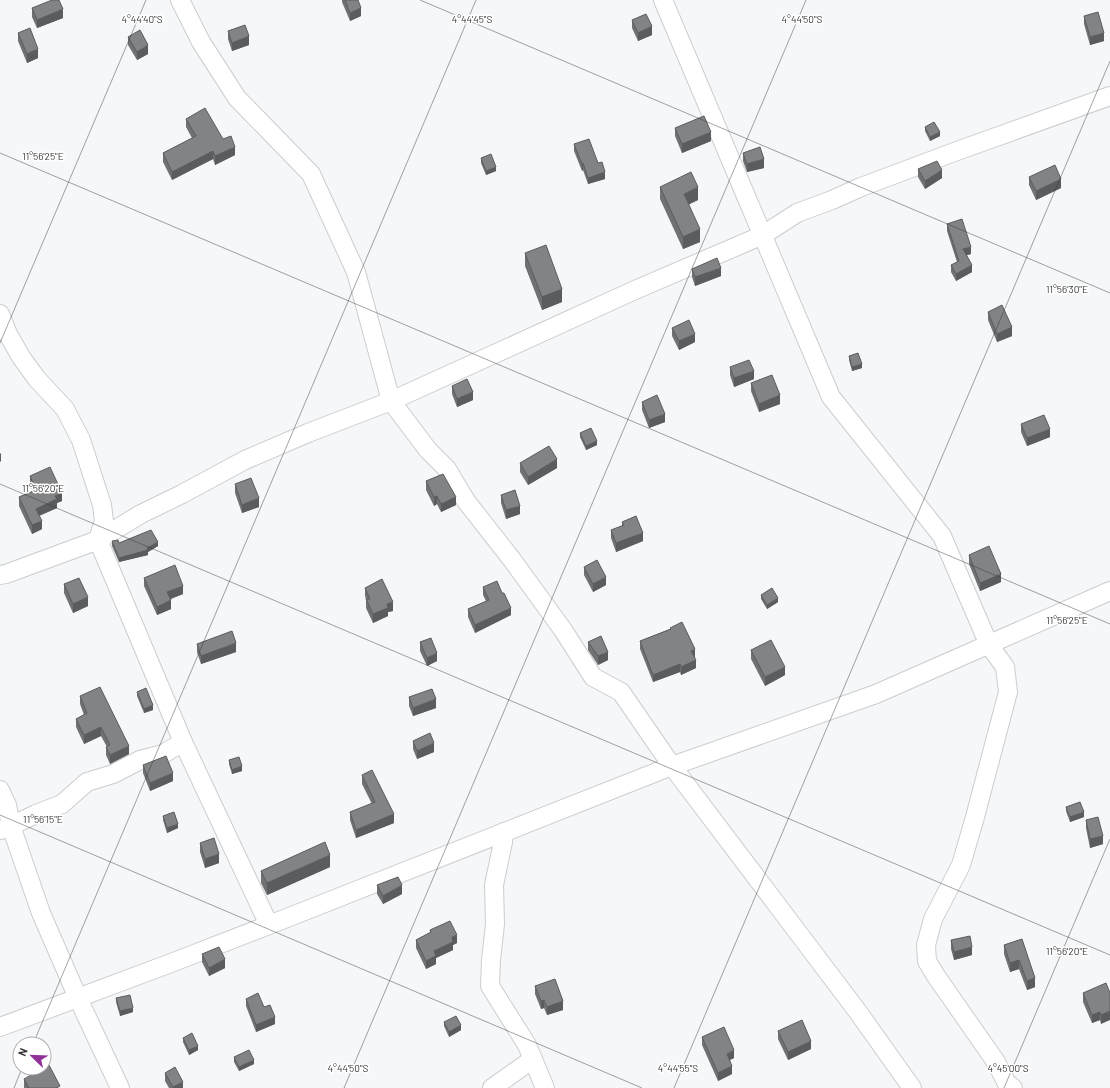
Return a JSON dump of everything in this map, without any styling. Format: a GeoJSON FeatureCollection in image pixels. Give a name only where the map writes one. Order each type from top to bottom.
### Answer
{"type":"FeatureCollection","features":[{"type":"Feature","properties":{"kind":"street"},"geometry":{"type":"LineString","coordinates":[[180,0],[201,42],[237,98],[311,174],[356,272],[391,401],[428,450],[447,469],[466,502],[513,561],[563,630],[593,677],[621,692],[672,766],[858,1012],[912,1088]]}},
{"type":"Feature","properties":{"kind":"street"},"geometry":{"type":"LineString","coordinates":[[663,0],[831,396],[942,536],[989,645],[1006,667],[1008,692],[977,810],[961,865],[933,919],[926,945],[927,961],[936,976],[996,1062],[1006,1082],[1013,1088]]}},
{"type":"Feature","properties":{"kind":"street"},"geometry":{"type":"LineString","coordinates":[[0,575],[98,540],[141,514],[245,460],[308,433],[391,401],[627,293],[763,235],[797,212],[832,200],[861,187],[957,151],[1110,96]]}},
{"type":"Feature","properties":{"kind":"street"},"geometry":{"type":"LineString","coordinates":[[0,314],[20,357],[37,379],[65,409],[81,440],[102,505],[104,521],[98,540],[183,742],[268,925]]}},
{"type":"Feature","properties":{"kind":"street"},"geometry":{"type":"LineString","coordinates":[[0,1027],[268,925],[672,766],[876,694],[1110,592]]}},
{"type":"Feature","properties":{"kind":"street"},"geometry":{"type":"LineString","coordinates":[[6,828],[62,804],[87,782],[113,774],[140,760],[163,754],[183,742]]}},
{"type":"Feature","properties":{"kind":"street"},"geometry":{"type":"LineString","coordinates":[[0,790],[7,805],[6,828],[78,998],[120,1088]]}},
{"type":"Feature","properties":{"kind":"street"},"geometry":{"type":"LineString","coordinates":[[504,832],[494,885],[495,924],[490,986],[527,1046],[545,1088]]}},
{"type":"Feature","properties":{"kind":"street"},"geometry":{"type":"LineString","coordinates":[[492,1088],[533,1059]]}},
{"type":"Feature","properties":{"kind":"building"},"geometry":{"type":"Polygon","coordinates":[[[52,0],[59,0],[63,9],[37,20],[32,8],[52,0]]]}},
{"type":"Feature","properties":{"kind":"building"},"geometry":{"type":"Polygon","coordinates":[[[345,0],[358,0],[361,8],[350,13],[345,0]]]}},
{"type":"Feature","properties":{"kind":"building"},"geometry":{"type":"Polygon","coordinates":[[[1098,12],[1104,33],[1090,37],[1084,16],[1098,12]]]}},
{"type":"Feature","properties":{"kind":"building"},"geometry":{"type":"Polygon","coordinates":[[[646,14],[652,26],[638,33],[632,20],[646,14]]]}},
{"type":"Feature","properties":{"kind":"building"},"geometry":{"type":"Polygon","coordinates":[[[245,25],[249,36],[232,43],[228,31],[245,25]]]}},
{"type":"Feature","properties":{"kind":"building"},"geometry":{"type":"Polygon","coordinates":[[[30,28],[38,49],[27,54],[18,33],[30,28]]]}},
{"type":"Feature","properties":{"kind":"building"},"geometry":{"type":"Polygon","coordinates":[[[140,30],[148,45],[137,52],[128,37],[140,30]]]}},
{"type":"Feature","properties":{"kind":"building"},"geometry":{"type":"Polygon","coordinates":[[[205,108],[223,139],[231,136],[235,147],[215,156],[213,151],[172,172],[163,153],[196,136],[186,119],[205,108]]]}},
{"type":"Feature","properties":{"kind":"building"},"geometry":{"type":"Polygon","coordinates":[[[704,116],[711,132],[682,144],[675,128],[704,116]]]}},
{"type":"Feature","properties":{"kind":"building"},"geometry":{"type":"Polygon","coordinates":[[[934,122],[940,132],[930,137],[925,127],[934,122]]]}},
{"type":"Feature","properties":{"kind":"building"},"geometry":{"type":"Polygon","coordinates":[[[589,139],[598,163],[602,162],[605,172],[588,178],[574,144],[589,139]]]}},
{"type":"Feature","properties":{"kind":"building"},"geometry":{"type":"Polygon","coordinates":[[[760,147],[764,159],[747,164],[743,153],[760,147]]]}},
{"type":"Feature","properties":{"kind":"building"},"geometry":{"type":"Polygon","coordinates":[[[491,154],[496,167],[486,171],[481,158],[491,154]]]}},
{"type":"Feature","properties":{"kind":"building"},"geometry":{"type":"Polygon","coordinates":[[[937,161],[942,170],[925,181],[918,169],[937,161]]]}},
{"type":"Feature","properties":{"kind":"building"},"geometry":{"type":"Polygon","coordinates":[[[1055,165],[1061,179],[1036,191],[1029,177],[1055,165]]]}},
{"type":"Feature","properties":{"kind":"building"},"geometry":{"type":"Polygon","coordinates":[[[691,172],[698,187],[684,194],[700,229],[683,237],[660,187],[691,172]]]}},
{"type":"Feature","properties":{"kind":"building"},"geometry":{"type":"Polygon","coordinates":[[[962,219],[971,247],[963,249],[972,265],[956,274],[951,265],[959,261],[947,224],[962,219]]]}},
{"type":"Feature","properties":{"kind":"building"},"geometry":{"type":"Polygon","coordinates":[[[546,245],[562,289],[542,297],[525,253],[546,245]]]}},
{"type":"Feature","properties":{"kind":"building"},"geometry":{"type":"Polygon","coordinates":[[[717,258],[721,268],[695,277],[692,269],[717,258]]]}},
{"type":"Feature","properties":{"kind":"building"},"geometry":{"type":"Polygon","coordinates":[[[1002,305],[1012,327],[997,334],[988,312],[1002,305]]]}},
{"type":"Feature","properties":{"kind":"building"},"geometry":{"type":"Polygon","coordinates":[[[689,320],[695,334],[679,341],[672,328],[689,320]]]}},
{"type":"Feature","properties":{"kind":"building"},"geometry":{"type":"Polygon","coordinates":[[[858,353],[862,364],[852,367],[849,356],[858,353]]]}},
{"type":"Feature","properties":{"kind":"building"},"geometry":{"type":"Polygon","coordinates":[[[749,360],[754,371],[734,378],[730,367],[749,360]]]}},
{"type":"Feature","properties":{"kind":"building"},"geometry":{"type":"Polygon","coordinates":[[[772,375],[780,395],[759,404],[751,383],[772,375]]]}},
{"type":"Feature","properties":{"kind":"building"},"geometry":{"type":"Polygon","coordinates":[[[467,379],[473,392],[457,399],[452,386],[467,379]]]}},
{"type":"Feature","properties":{"kind":"building"},"geometry":{"type":"Polygon","coordinates":[[[657,395],[665,414],[649,420],[642,402],[657,395]]]}},
{"type":"Feature","properties":{"kind":"building"},"geometry":{"type":"Polygon","coordinates":[[[1044,415],[1050,429],[1027,438],[1021,424],[1044,415]]]}},
{"type":"Feature","properties":{"kind":"building"},"geometry":{"type":"Polygon","coordinates":[[[591,428],[597,441],[586,446],[580,433],[591,428]]]}},
{"type":"Feature","properties":{"kind":"building"},"geometry":{"type":"Polygon","coordinates":[[[549,446],[557,459],[528,477],[520,463],[549,446]]]}},
{"type":"Feature","properties":{"kind":"building"},"geometry":{"type":"Polygon","coordinates":[[[50,467],[62,493],[55,496],[57,499],[36,509],[42,521],[32,525],[19,497],[36,490],[30,476],[50,467]]]}},
{"type":"Feature","properties":{"kind":"building"},"geometry":{"type":"Polygon","coordinates":[[[443,474],[456,497],[441,504],[437,496],[434,497],[426,481],[443,474]]]}},
{"type":"Feature","properties":{"kind":"building"},"geometry":{"type":"Polygon","coordinates":[[[251,478],[259,498],[242,505],[235,484],[251,478]]]}},
{"type":"Feature","properties":{"kind":"building"},"geometry":{"type":"Polygon","coordinates":[[[515,490],[520,506],[506,510],[501,495],[515,490]]]}},
{"type":"Feature","properties":{"kind":"building"},"geometry":{"type":"Polygon","coordinates":[[[636,516],[643,533],[616,543],[611,530],[624,525],[622,522],[636,516]]]}},
{"type":"Feature","properties":{"kind":"building"},"geometry":{"type":"Polygon","coordinates":[[[151,530],[158,542],[147,548],[148,550],[119,558],[112,541],[118,540],[119,543],[151,530]]]}},
{"type":"Feature","properties":{"kind":"building"},"geometry":{"type":"Polygon","coordinates":[[[989,546],[1001,574],[980,583],[969,555],[989,546]]]}},
{"type":"Feature","properties":{"kind":"building"},"geometry":{"type":"Polygon","coordinates":[[[597,560],[606,577],[593,584],[584,567],[597,560]]]}},
{"type":"Feature","properties":{"kind":"building"},"geometry":{"type":"Polygon","coordinates":[[[175,565],[183,586],[167,592],[171,600],[157,607],[144,578],[175,565]]]}},
{"type":"Feature","properties":{"kind":"building"},"geometry":{"type":"Polygon","coordinates":[[[79,578],[88,597],[73,604],[64,584],[79,578]]]}},
{"type":"Feature","properties":{"kind":"building"},"geometry":{"type":"Polygon","coordinates":[[[382,579],[393,602],[387,604],[388,608],[373,614],[366,599],[370,599],[365,588],[382,579]]]}},
{"type":"Feature","properties":{"kind":"building"},"geometry":{"type":"Polygon","coordinates":[[[497,581],[511,608],[475,625],[468,609],[489,600],[483,587],[497,581]]]}},
{"type":"Feature","properties":{"kind":"building"},"geometry":{"type":"Polygon","coordinates":[[[772,588],[778,598],[767,605],[761,595],[772,588]]]}},
{"type":"Feature","properties":{"kind":"building"},"geometry":{"type":"Polygon","coordinates":[[[682,622],[695,649],[691,651],[696,660],[681,667],[680,664],[653,675],[640,641],[671,629],[670,628],[682,622]]]}},
{"type":"Feature","properties":{"kind":"building"},"geometry":{"type":"Polygon","coordinates":[[[232,631],[236,643],[201,656],[197,644],[232,631]]]}},
{"type":"Feature","properties":{"kind":"building"},"geometry":{"type":"Polygon","coordinates":[[[601,636],[608,652],[598,656],[588,642],[601,636]]]}},
{"type":"Feature","properties":{"kind":"building"},"geometry":{"type":"Polygon","coordinates":[[[431,638],[437,653],[427,658],[420,642],[431,638]]]}},
{"type":"Feature","properties":{"kind":"building"},"geometry":{"type":"Polygon","coordinates":[[[771,640],[785,667],[765,677],[751,650],[771,640]]]}},
{"type":"Feature","properties":{"kind":"building"},"geometry":{"type":"Polygon","coordinates":[[[100,687],[129,746],[110,755],[106,747],[110,745],[101,727],[84,735],[76,719],[87,713],[80,696],[100,687]]]}},
{"type":"Feature","properties":{"kind":"building"},"geometry":{"type":"Polygon","coordinates":[[[146,688],[153,705],[144,709],[137,692],[146,688]]]}},
{"type":"Feature","properties":{"kind":"building"},"geometry":{"type":"Polygon","coordinates":[[[432,689],[436,699],[413,708],[409,697],[432,689]]]}},
{"type":"Feature","properties":{"kind":"building"},"geometry":{"type":"Polygon","coordinates":[[[430,733],[434,743],[417,751],[413,741],[430,733]]]}},
{"type":"Feature","properties":{"kind":"building"},"geometry":{"type":"Polygon","coordinates":[[[166,756],[173,773],[150,783],[143,765],[166,756]]]}},
{"type":"Feature","properties":{"kind":"building"},"geometry":{"type":"Polygon","coordinates":[[[239,757],[242,766],[232,770],[229,760],[239,757]]]}},
{"type":"Feature","properties":{"kind":"building"},"geometry":{"type":"Polygon","coordinates":[[[372,770],[394,814],[356,830],[350,812],[375,802],[362,775],[372,770]]]}},
{"type":"Feature","properties":{"kind":"building"},"geometry":{"type":"Polygon","coordinates":[[[1080,802],[1084,812],[1070,817],[1066,807],[1080,802]]]}},
{"type":"Feature","properties":{"kind":"building"},"geometry":{"type":"Polygon","coordinates":[[[174,812],[178,824],[167,828],[163,816],[174,812]]]}},
{"type":"Feature","properties":{"kind":"building"},"geometry":{"type":"Polygon","coordinates":[[[1098,817],[1103,836],[1090,839],[1086,820],[1098,817]]]}},
{"type":"Feature","properties":{"kind":"building"},"geometry":{"type":"Polygon","coordinates":[[[214,838],[219,854],[205,859],[200,843],[214,838]]]}},
{"type":"Feature","properties":{"kind":"building"},"geometry":{"type":"Polygon","coordinates":[[[325,842],[330,855],[267,883],[261,871],[325,842]]]}},
{"type":"Feature","properties":{"kind":"building"},"geometry":{"type":"Polygon","coordinates":[[[398,877],[402,885],[383,896],[377,885],[398,877]]]}},
{"type":"Feature","properties":{"kind":"building"},"geometry":{"type":"Polygon","coordinates":[[[450,921],[457,935],[452,937],[453,942],[434,951],[436,956],[426,961],[416,940],[431,932],[430,930],[450,921]]]}},
{"type":"Feature","properties":{"kind":"building"},"geometry":{"type":"Polygon","coordinates":[[[970,936],[972,947],[954,952],[951,940],[970,936]]]}},
{"type":"Feature","properties":{"kind":"building"},"geometry":{"type":"Polygon","coordinates":[[[1022,939],[1035,978],[1027,981],[1019,960],[1010,963],[1004,945],[1022,939]]]}},
{"type":"Feature","properties":{"kind":"building"},"geometry":{"type":"Polygon","coordinates":[[[219,947],[225,959],[209,968],[202,954],[219,947]]]}},
{"type":"Feature","properties":{"kind":"building"},"geometry":{"type":"Polygon","coordinates":[[[555,979],[563,1001],[547,1007],[544,1000],[541,1001],[535,986],[555,979]]]}},
{"type":"Feature","properties":{"kind":"building"},"geometry":{"type":"Polygon","coordinates":[[[1106,983],[1110,993],[1110,1011],[1101,1015],[1100,1012],[1092,1015],[1083,993],[1106,983]]]}},
{"type":"Feature","properties":{"kind":"building"},"geometry":{"type":"Polygon","coordinates":[[[258,993],[264,1007],[270,1005],[275,1017],[256,1025],[246,999],[258,993]]]}},
{"type":"Feature","properties":{"kind":"building"},"geometry":{"type":"Polygon","coordinates":[[[130,995],[133,1008],[120,1011],[116,998],[130,995]]]}},
{"type":"Feature","properties":{"kind":"building"},"geometry":{"type":"Polygon","coordinates":[[[456,1016],[461,1025],[449,1032],[444,1022],[456,1016]]]}},
{"type":"Feature","properties":{"kind":"building"},"geometry":{"type":"Polygon","coordinates":[[[802,1020],[811,1041],[788,1052],[778,1031],[802,1020]]]}},
{"type":"Feature","properties":{"kind":"building"},"geometry":{"type":"Polygon","coordinates":[[[724,1027],[734,1050],[727,1054],[732,1066],[718,1073],[702,1037],[724,1027]]]}},
{"type":"Feature","properties":{"kind":"building"},"geometry":{"type":"Polygon","coordinates":[[[192,1033],[198,1046],[189,1050],[183,1038],[192,1033]]]}},
{"type":"Feature","properties":{"kind":"building"},"geometry":{"type":"Polygon","coordinates":[[[249,1050],[254,1060],[239,1067],[234,1057],[249,1050]]]}},
{"type":"Feature","properties":{"kind":"building"},"geometry":{"type":"Polygon","coordinates":[[[175,1067],[183,1082],[173,1087],[165,1073],[175,1067]]]}},
{"type":"Feature","properties":{"kind":"building"},"geometry":{"type":"Polygon","coordinates":[[[52,1071],[60,1086],[56,1088],[29,1088],[24,1079],[29,1076],[52,1076],[52,1071]]]}}]}
